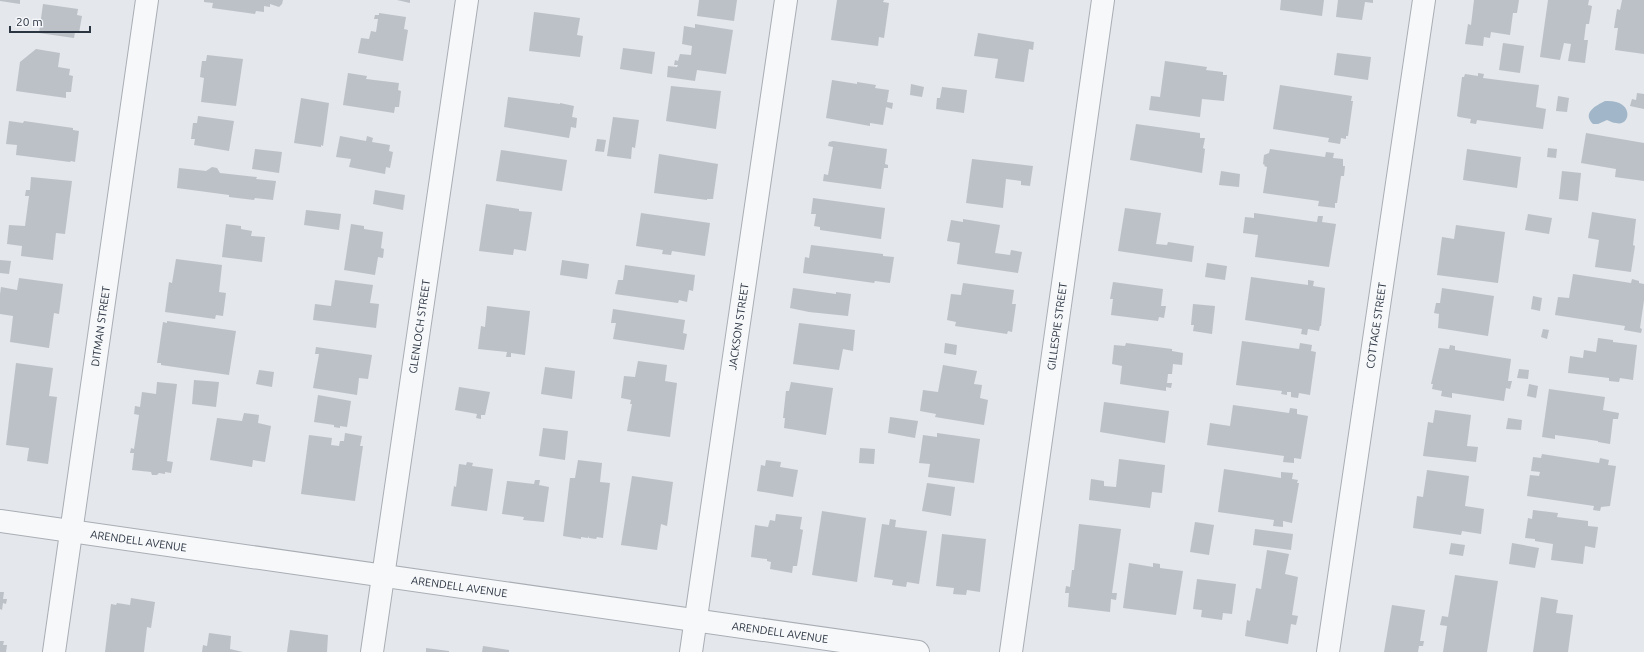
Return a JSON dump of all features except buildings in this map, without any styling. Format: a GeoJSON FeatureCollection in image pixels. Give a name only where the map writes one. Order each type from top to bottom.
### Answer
{"type":"FeatureCollection","features":[{"type":"Feature","properties":{"kind":"street","name":"DITMAN STREET"},"geometry":{"type":"LineString","coordinates":[[54,652],[147,0]]}},
{"type":"Feature","properties":{"kind":"street","name":"GLENLOCH STREET"},"geometry":{"type":"LineString","coordinates":[[372,652],[467,0]]}},
{"type":"Feature","properties":{"kind":"street","name":"JACKSON STREET"},"geometry":{"type":"LineString","coordinates":[[691,652],[786,0]]}},
{"type":"Feature","properties":{"kind":"street","name":"GILLESPIE STREET"},"geometry":{"type":"LineString","coordinates":[[1011,652],[1103,0]]}},
{"type":"Feature","properties":{"kind":"street","name":"COTTAGE STREET"},"geometry":{"type":"LineString","coordinates":[[1328,652],[1424,0]]}},
{"type":"Feature","properties":{"kind":"street","name":"ARENDELL AVENUE"},"geometry":{"type":"LineString","coordinates":[[0,522],[918,652]]}},
{"type":"Feature","properties":{"kind":"water"},"geometry":{"type":"Polygon","coordinates":[[[1605,101],[1621,104],[1626,108],[1627,117],[1625,121],[1616,123],[1607,120],[1598,124],[1593,124],[1590,120],[1589,113],[1597,105],[1605,101]]]}}]}
